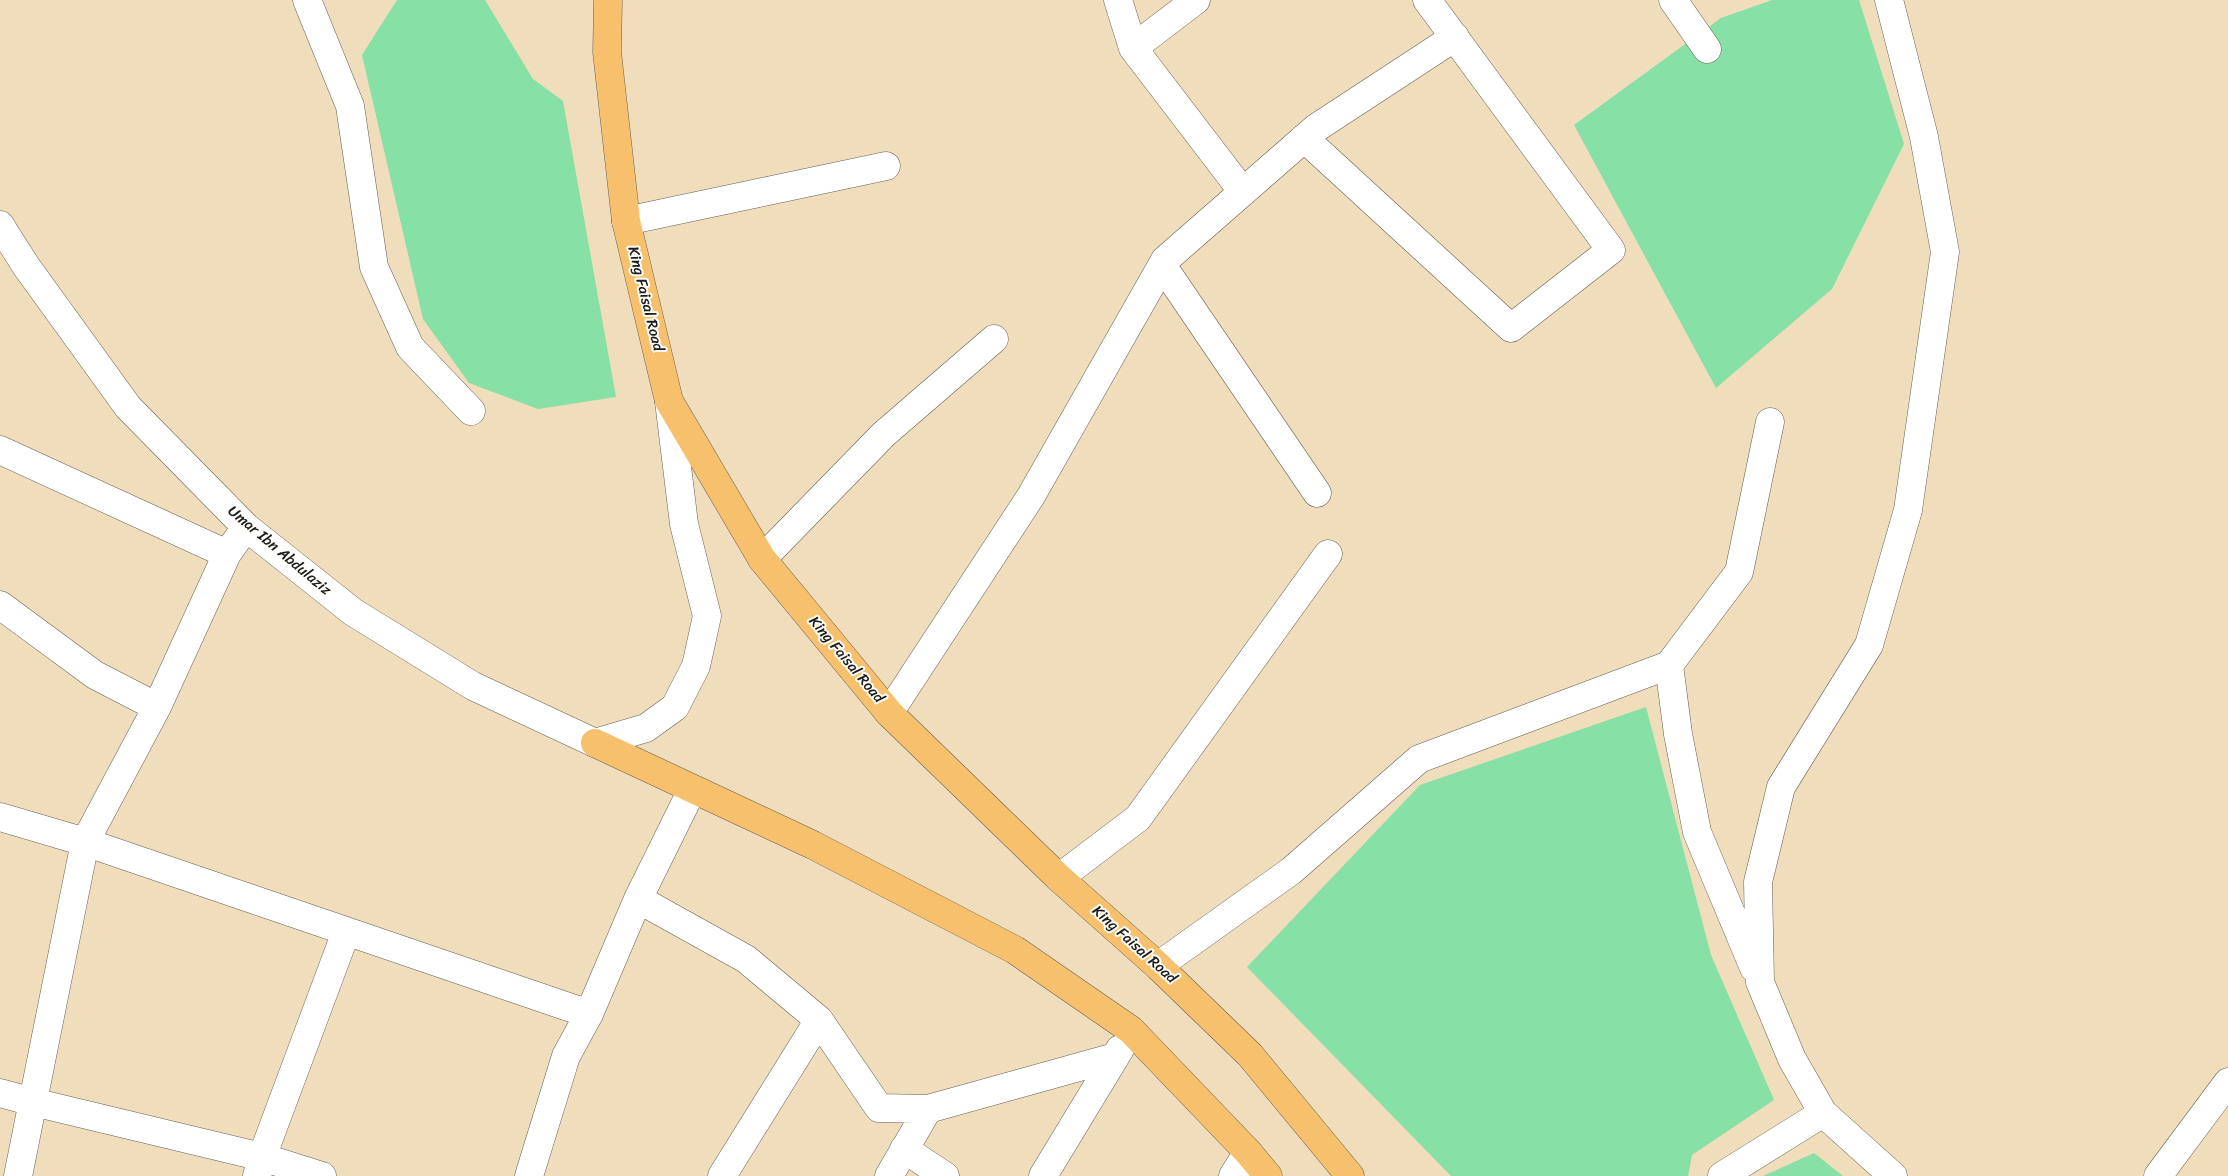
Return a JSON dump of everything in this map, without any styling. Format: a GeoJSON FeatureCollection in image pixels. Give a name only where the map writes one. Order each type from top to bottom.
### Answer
{"type":"FeatureCollection","features":[{"type":"Feature","properties":{"kind":"main road","name":"King Faisal Road"},"geometry":{"type":"LineString","coordinates":[[608,0],[607,52],[626,221],[669,400],[762,559],[889,712],[1059,878],[1158,966],[1250,1055],[1350,1176]]}},
{"type":"Feature","properties":{"kind":"main road"},"geometry":{"type":"LineString","coordinates":[[595,743],[813,845],[1015,950],[1131,1030],[1248,1152],[1268,1176]]}},
{"type":"Feature","properties":{"kind":"street"},"geometry":{"type":"LineString","coordinates":[[307,0],[350,106],[374,267],[410,347],[471,411]]}},
{"type":"Feature","properties":{"kind":"street"},"geometry":{"type":"LineString","coordinates":[[1118,0],[1133,48],[1243,192]]}},
{"type":"Feature","properties":{"kind":"street"},"geometry":{"type":"LineString","coordinates":[[1133,48],[1196,0]]}},
{"type":"Feature","properties":{"kind":"street"},"geometry":{"type":"LineString","coordinates":[[1304,138],[1511,328],[1611,250],[1427,0]]}},
{"type":"Feature","properties":{"kind":"street"},"geometry":{"type":"LineString","coordinates":[[1673,0],[1707,49]]}},
{"type":"Feature","properties":{"kind":"street"},"geometry":{"type":"LineString","coordinates":[[1760,982],[1758,882],[1781,787],[1869,645],[1908,510],[1945,252],[1924,137],[1889,0]]}},
{"type":"Feature","properties":{"kind":"street"},"geometry":{"type":"LineString","coordinates":[[889,712],[1031,496],[1165,260],[1316,128],[1455,37]]}},
{"type":"Feature","properties":{"kind":"street"},"geometry":{"type":"LineString","coordinates":[[626,221],[886,166]]}},
{"type":"Feature","properties":{"kind":"street","name":"Umar Ibn Abdulaziz"},"geometry":{"type":"LineString","coordinates":[[0,225],[26,266],[128,407],[246,527],[353,612],[473,686],[595,743]]}},
{"type":"Feature","properties":{"kind":"street"},"geometry":{"type":"LineString","coordinates":[[1162,266],[1317,494]]}},
{"type":"Feature","properties":{"kind":"street"},"geometry":{"type":"LineString","coordinates":[[762,559],[884,434],[994,339]]}},
{"type":"Feature","properties":{"kind":"street"},"geometry":{"type":"LineString","coordinates":[[595,743],[646,728],[675,707],[696,666],[708,616],[684,524],[669,400]]}},
{"type":"Feature","properties":{"kind":"street"},"geometry":{"type":"LineString","coordinates":[[1158,966],[1291,871],[1419,759],[1669,664],[1739,572],[1770,422]]}},
{"type":"Feature","properties":{"kind":"street"},"geometry":{"type":"LineString","coordinates":[[0,450],[227,554]]}},
{"type":"Feature","properties":{"kind":"street"},"geometry":{"type":"LineString","coordinates":[[18,1176],[85,842],[157,707],[227,554],[246,527]]}},
{"type":"Feature","properties":{"kind":"street"},"geometry":{"type":"LineString","coordinates":[[1059,878],[1138,818],[1328,554]]}},
{"type":"Feature","properties":{"kind":"street"},"geometry":{"type":"LineString","coordinates":[[0,605],[95,675],[157,707]]}},
{"type":"Feature","properties":{"kind":"street"},"geometry":{"type":"LineString","coordinates":[[1669,664],[1678,734],[1698,832],[1792,1059],[1823,1113],[1893,1176]]}},
{"type":"Feature","properties":{"kind":"street"},"geometry":{"type":"LineString","coordinates":[[529,1176],[566,1056],[589,1014],[638,898],[692,790]]}},
{"type":"Feature","properties":{"kind":"street"},"geometry":{"type":"LineString","coordinates":[[0,817],[85,842],[589,1014]]}},
{"type":"Feature","properties":{"kind":"street"},"geometry":{"type":"LineString","coordinates":[[638,898],[746,960],[819,1020],[879,1108],[928,1109],[1115,1057]]}},
{"type":"Feature","properties":{"kind":"street"},"geometry":{"type":"LineString","coordinates":[[259,1166],[346,932]]}},
{"type":"Feature","properties":{"kind":"street"},"geometry":{"type":"LineString","coordinates":[[722,1176],[819,1020]]}},
{"type":"Feature","properties":{"kind":"street"},"geometry":{"type":"LineString","coordinates":[[1043,1176],[1131,1030]]}},
{"type":"Feature","properties":{"kind":"street"},"geometry":{"type":"LineString","coordinates":[[2158,1176],[2228,1082]]}},
{"type":"Feature","properties":{"kind":"street"},"geometry":{"type":"LineString","coordinates":[[0,1092],[259,1166],[322,1176]]}},
{"type":"Feature","properties":{"kind":"street"},"geometry":{"type":"LineString","coordinates":[[888,1176],[928,1109]]}},
{"type":"Feature","properties":{"kind":"street"},"geometry":{"type":"LineString","coordinates":[[1722,1176],[1823,1113]]}},
{"type":"Feature","properties":{"kind":"street"},"geometry":{"type":"LineString","coordinates":[[904,1149],[945,1176]]}},
{"type":"Feature","properties":{"kind":"street"},"geometry":{"type":"LineString","coordinates":[[1233,1176],[1248,1152]]}},
{"type":"Feature","properties":{"kind":"green space"},"geometry":{"type":"Polygon","coordinates":[[[397,0],[485,0],[533,79],[563,101],[616,397],[538,409],[469,383],[423,319],[362,55],[397,0]]]}},
{"type":"Feature","properties":{"kind":"green space"},"geometry":{"type":"Polygon","coordinates":[[[1772,0],[1859,0],[1904,144],[1832,289],[1716,388],[1574,125],[1721,18],[1772,0]]]}},
{"type":"Feature","properties":{"kind":"green space"},"geometry":{"type":"Polygon","coordinates":[[[1646,707],[1711,955],[1774,1100],[1692,1155],[1688,1176],[1451,1176],[1247,967],[1420,785],[1646,707]]]}},
{"type":"Feature","properties":{"kind":"green space"},"geometry":{"type":"Polygon","coordinates":[[[1814,1153],[1843,1176],[1763,1176],[1814,1153]]]}}]}
